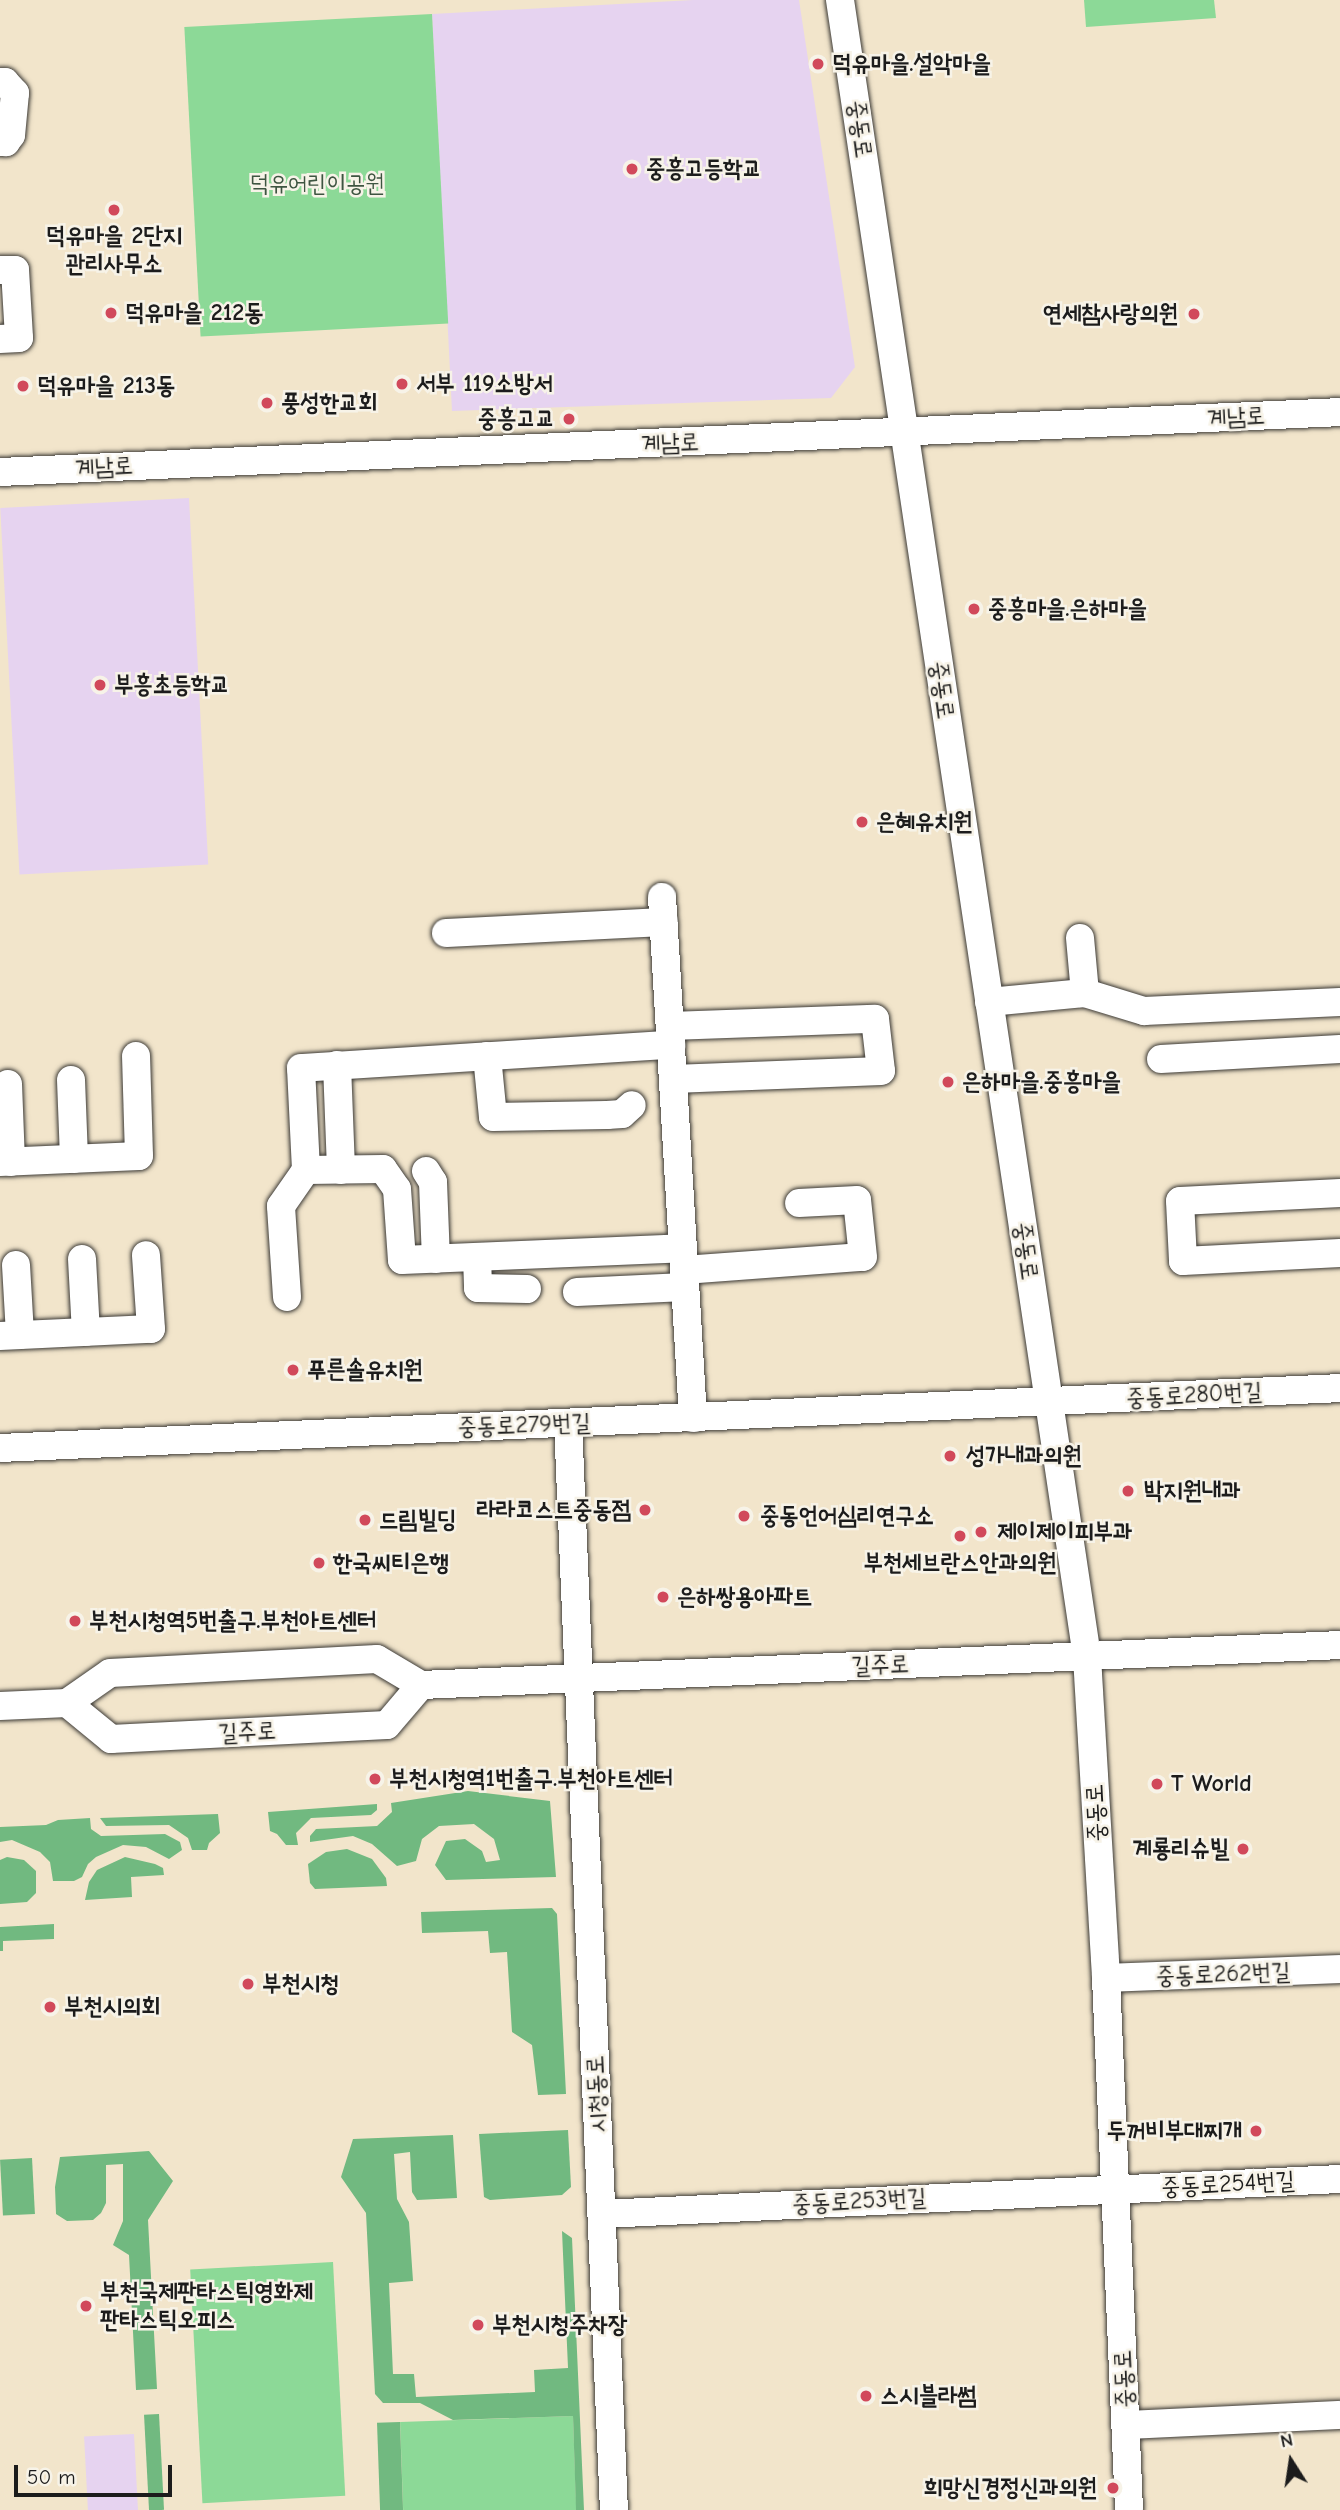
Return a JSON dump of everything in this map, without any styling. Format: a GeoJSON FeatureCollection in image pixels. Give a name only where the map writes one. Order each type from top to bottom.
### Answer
{"type":"FeatureCollection","features":[{"type":"Feature","properties":{"kind":"street","name":"중동로"},"geometry":{"type":"LineString","coordinates":[[840,0],[1087,1657],[1106,1978],[1129,2510]]}},
{"type":"Feature","properties":{"kind":"street"},"geometry":{"type":"LineString","coordinates":[[0,82],[5,82],[15,93],[10,135],[6,142],[0,142]]}},
{"type":"Feature","properties":{"kind":"street"},"geometry":{"type":"LineString","coordinates":[[0,270],[15,270],[19,338],[0,338]]}},
{"type":"Feature","properties":{"kind":"street","name":"계남로"},"geometry":{"type":"LineString","coordinates":[[0,472],[1340,412]]}},
{"type":"Feature","properties":{"kind":"street"},"geometry":{"type":"LineString","coordinates":[[446,933],[663,910],[693,1418]]}},
{"type":"Feature","properties":{"kind":"street"},"geometry":{"type":"LineString","coordinates":[[1080,938],[1085,993]]}},
{"type":"Feature","properties":{"kind":"street"},"geometry":{"type":"LineString","coordinates":[[989,1002],[1085,993],[1144,1011],[1340,1002]]}},
{"type":"Feature","properties":{"kind":"street"},"geometry":{"type":"LineString","coordinates":[[287,1297],[281,1206],[306,1170],[301,1068],[487,1056],[671,1036],[875,1019],[881,1071],[673,1079]]}},
{"type":"Feature","properties":{"kind":"street"},"geometry":{"type":"LineString","coordinates":[[1161,1059],[1340,1049]]}},
{"type":"Feature","properties":{"kind":"street"},"geometry":{"type":"LineString","coordinates":[[8,1084],[6,1162],[139,1156],[136,1056]]}},
{"type":"Feature","properties":{"kind":"street"},"geometry":{"type":"LineString","coordinates":[[487,1056],[493,1117],[614,1115],[622,1114],[632,1105]]}},
{"type":"Feature","properties":{"kind":"street"},"geometry":{"type":"LineString","coordinates":[[337,1065],[341,1170]]}},
{"type":"Feature","properties":{"kind":"street"},"geometry":{"type":"LineString","coordinates":[[71,1080],[74,1159]]}},
{"type":"Feature","properties":{"kind":"street"},"geometry":{"type":"LineString","coordinates":[[306,1170],[383,1169],[397,1189],[402,1260],[477,1257],[684,1268],[863,1257],[857,1200],[799,1203]]}},
{"type":"Feature","properties":{"kind":"street"},"geometry":{"type":"LineString","coordinates":[[426,1171],[433,1182],[436,1259]]}},
{"type":"Feature","properties":{"kind":"street"},"geometry":{"type":"LineString","coordinates":[[1340,1194],[1180,1201],[1183,1261],[1340,1253]]}},
{"type":"Feature","properties":{"kind":"street"},"geometry":{"type":"LineString","coordinates":[[16,1265],[10,1335],[150,1329],[146,1255]]}},
{"type":"Feature","properties":{"kind":"street"},"geometry":{"type":"LineString","coordinates":[[477,1257],[478,1288],[527,1289]]}},
{"type":"Feature","properties":{"kind":"street"},"geometry":{"type":"LineString","coordinates":[[82,1259],[86,1332]]}},
{"type":"Feature","properties":{"kind":"street"},"geometry":{"type":"LineString","coordinates":[[577,1292],[684,1268]]}},
{"type":"Feature","properties":{"kind":"street","name":"중동로280번길"},"geometry":{"type":"LineString","coordinates":[[1048,1402],[1340,1388]]}},
{"type":"Feature","properties":{"kind":"street","name":"중동로279번길"},"geometry":{"type":"LineString","coordinates":[[0,1448],[1048,1402]]}},
{"type":"Feature","properties":{"kind":"street","name":"시청동로"},"geometry":{"type":"LineString","coordinates":[[568,1423],[614,2510]]}},
{"type":"Feature","properties":{"kind":"street","name":"길주로"},"geometry":{"type":"LineString","coordinates":[[67,1703],[111,1739],[387,1725],[421,1685],[1340,1645]]}},
{"type":"Feature","properties":{"kind":"street"},"geometry":{"type":"LineString","coordinates":[[0,1706],[67,1703],[110,1673],[377,1659],[421,1685]]}},
{"type":"Feature","properties":{"kind":"street","name":"중동로262번길"},"geometry":{"type":"LineString","coordinates":[[1106,1978],[1340,1969]]}},
{"type":"Feature","properties":{"kind":"street","name":"중동로254번길"},"geometry":{"type":"LineString","coordinates":[[1115,2189],[1340,2179]]}},
{"type":"Feature","properties":{"kind":"street","name":"중동로253번길"},"geometry":{"type":"LineString","coordinates":[[603,2214],[1115,2189]]}},
{"type":"Feature","properties":{"kind":"street"},"geometry":{"type":"LineString","coordinates":[[1126,2425],[1340,2415]]}},
{"type":"Feature","properties":{"kind":"shaded area","name":"중흥고등학교"},"geometry":{"type":"Polygon","coordinates":[[[693,0],[799,0],[855,367],[831,398],[452,411],[432,14],[693,0]]]}},
{"type":"Feature","properties":{"kind":"shaded area","name":"부흥초등학교"},"geometry":{"type":"Polygon","coordinates":[[[189,498],[208,864],[19,874],[0,508],[189,498]]]}},
{"type":"Feature","properties":{"kind":"shaded area"},"geometry":{"type":"Polygon","coordinates":[[[134,2434],[138,2510],[88,2510],[84,2437],[134,2434]]]}},
{"type":"Feature","properties":{"kind":"green space"},"geometry":{"type":"Polygon","coordinates":[[[1084,0],[1214,0],[1216,18],[1086,27],[1084,0]]]}},
{"type":"Feature","properties":{"kind":"green space","name":"덕유어린이공원"},"geometry":{"type":"Polygon","coordinates":[[[432,14],[448,324],[201,337],[184,27],[432,14]]]}},
{"type":"Feature","properties":{"kind":"green space"},"geometry":{"type":"Polygon","coordinates":[[[468,1791],[550,1801],[556,1877],[446,1880],[435,1865],[446,1841],[465,1839],[482,1851],[486,1862],[500,1860],[494,1839],[474,1824],[439,1826],[422,1839],[416,1861],[397,1866],[372,1844],[353,1836],[310,1842],[310,1836],[316,1829],[377,1826],[392,1812],[391,1803],[468,1791]]]}},
{"type":"Feature","properties":{"kind":"green space"},"geometry":{"type":"Polygon","coordinates":[[[377,1804],[377,1810],[371,1815],[311,1818],[296,1833],[298,1845],[286,1845],[277,1834],[270,1831],[268,1812],[377,1804]]]}},
{"type":"Feature","properties":{"kind":"green space"},"geometry":{"type":"Polygon","coordinates":[[[218,1814],[220,1833],[209,1843],[207,1850],[192,1850],[188,1838],[169,1825],[106,1826],[100,1818],[218,1814]]]}},
{"type":"Feature","properties":{"kind":"green space"},"geometry":{"type":"Polygon","coordinates":[[[90,1818],[91,1829],[101,1836],[165,1834],[180,1842],[182,1850],[169,1859],[146,1847],[123,1845],[96,1857],[88,1864],[82,1877],[74,1881],[53,1881],[50,1862],[40,1852],[12,1840],[0,1842],[0,1827],[46,1825],[58,1820],[90,1818]]]}},
{"type":"Feature","properties":{"kind":"green space"},"geometry":{"type":"Polygon","coordinates":[[[347,1849],[372,1859],[386,1878],[387,1886],[315,1889],[310,1883],[308,1864],[326,1852],[347,1849]]]}},
{"type":"Feature","properties":{"kind":"green space"},"geometry":{"type":"Polygon","coordinates":[[[7,1857],[24,1860],[36,1871],[36,1893],[27,1902],[0,1904],[0,1860],[7,1857]]]}},
{"type":"Feature","properties":{"kind":"green space"},"geometry":{"type":"Polygon","coordinates":[[[125,1857],[155,1864],[163,1868],[164,1875],[131,1877],[132,1897],[85,1900],[89,1882],[97,1870],[125,1857]]]}},
{"type":"Feature","properties":{"kind":"green space"},"geometry":{"type":"Polygon","coordinates":[[[552,1908],[557,1914],[566,2094],[538,2095],[532,2045],[512,2032],[507,1952],[490,1953],[488,1931],[422,1933],[421,1912],[552,1908]]]}},
{"type":"Feature","properties":{"kind":"green space"},"geometry":{"type":"Polygon","coordinates":[[[54,1924],[54,1939],[3,1941],[3,1951],[0,1951],[0,1927],[54,1924]]]}},
{"type":"Feature","properties":{"kind":"green space"},"geometry":{"type":"Polygon","coordinates":[[[568,2130],[571,2187],[562,2195],[490,2200],[484,2197],[479,2134],[568,2130]]]}},
{"type":"Feature","properties":{"kind":"green space"},"geometry":{"type":"Polygon","coordinates":[[[453,2135],[457,2198],[417,2200],[412,2192],[410,2152],[394,2154],[397,2199],[409,2222],[413,2281],[389,2283],[393,2374],[414,2374],[416,2397],[535,2392],[534,2370],[568,2368],[562,2231],[572,2238],[584,2510],[576,2510],[573,2416],[453,2420],[420,2403],[383,2403],[375,2394],[366,2213],[341,2177],[353,2139],[453,2135]]]}},
{"type":"Feature","properties":{"kind":"green space"},"geometry":{"type":"Polygon","coordinates":[[[149,2151],[173,2181],[148,2220],[157,2389],[136,2390],[129,2255],[113,2245],[123,2221],[123,2164],[106,2165],[106,2203],[101,2213],[93,2220],[67,2221],[56,2214],[55,2187],[60,2157],[149,2151]]]}},
{"type":"Feature","properties":{"kind":"green space"},"geometry":{"type":"Polygon","coordinates":[[[32,2158],[35,2214],[3,2216],[0,2160],[32,2158]]]}},
{"type":"Feature","properties":{"kind":"green space"},"geometry":{"type":"Polygon","coordinates":[[[333,2262],[345,2496],[202,2503],[190,2269],[333,2262]]]}},
{"type":"Feature","properties":{"kind":"green space"},"geometry":{"type":"Polygon","coordinates":[[[159,2414],[164,2510],[149,2510],[144,2415],[159,2414]]]}},
{"type":"Feature","properties":{"kind":"green space"},"geometry":{"type":"Polygon","coordinates":[[[573,2416],[576,2510],[403,2510],[400,2422],[573,2416]]]}},
{"type":"Feature","properties":{"kind":"green space"},"geometry":{"type":"Polygon","coordinates":[[[400,2422],[403,2510],[380,2510],[377,2423],[400,2422]]]}},
{"type":"Feature","properties":{"kind":"place","name":"덕유마을.설악마을"},"geometry":{"type":"Point","coordinates":[818,64]}},
{"type":"Feature","properties":{"kind":"place","name":"중흥고등학교"},"geometry":{"type":"Point","coordinates":[632,169]}},
{"type":"Feature","properties":{"kind":"place","name":"덕유마을 2단지 관리사무소"},"geometry":{"type":"Point","coordinates":[114,210]}},
{"type":"Feature","properties":{"kind":"place","name":"덕유마을 212동"},"geometry":{"type":"Point","coordinates":[111,313]}},
{"type":"Feature","properties":{"kind":"place","name":"연세참사랑의원"},"geometry":{"type":"Point","coordinates":[1194,314]}},
{"type":"Feature","properties":{"kind":"place","name":"서부 119소방서"},"geometry":{"type":"Point","coordinates":[402,384]}},
{"type":"Feature","properties":{"kind":"place","name":"덕유마을 213동"},"geometry":{"type":"Point","coordinates":[23,386]}},
{"type":"Feature","properties":{"kind":"place","name":"풍성한교회"},"geometry":{"type":"Point","coordinates":[267,403]}},
{"type":"Feature","properties":{"kind":"place","name":"중흥고교"},"geometry":{"type":"Point","coordinates":[569,419]}},
{"type":"Feature","properties":{"kind":"place","name":"중흥마을.은하마을"},"geometry":{"type":"Point","coordinates":[974,609]}},
{"type":"Feature","properties":{"kind":"place","name":"부흥초등학교"},"geometry":{"type":"Point","coordinates":[100,685]}},
{"type":"Feature","properties":{"kind":"place","name":"은혜유치원"},"geometry":{"type":"Point","coordinates":[862,822]}},
{"type":"Feature","properties":{"kind":"place","name":"은하마을.중흥마을"},"geometry":{"type":"Point","coordinates":[948,1082]}},
{"type":"Feature","properties":{"kind":"place","name":"푸른솔유치원"},"geometry":{"type":"Point","coordinates":[293,1370]}},
{"type":"Feature","properties":{"kind":"place","name":"성가내과의원"},"geometry":{"type":"Point","coordinates":[950,1456]}},
{"type":"Feature","properties":{"kind":"place","name":"박지원내과"},"geometry":{"type":"Point","coordinates":[1128,1491]}},
{"type":"Feature","properties":{"kind":"place","name":"라라코스트중동점"},"geometry":{"type":"Point","coordinates":[645,1510]}},
{"type":"Feature","properties":{"kind":"place","name":"중동언어심리연구소"},"geometry":{"type":"Point","coordinates":[744,1516]}},
{"type":"Feature","properties":{"kind":"place","name":"드림빌딩"},"geometry":{"type":"Point","coordinates":[365,1520]}},
{"type":"Feature","properties":{"kind":"place","name":"제이제이피부과"},"geometry":{"type":"Point","coordinates":[981,1532]}},
{"type":"Feature","properties":{"kind":"place","name":"부천세브란스안과의원"},"geometry":{"type":"Point","coordinates":[960,1536]}},
{"type":"Feature","properties":{"kind":"place","name":"한국씨티은행"},"geometry":{"type":"Point","coordinates":[319,1563]}},
{"type":"Feature","properties":{"kind":"place","name":"은하쌍용아파트"},"geometry":{"type":"Point","coordinates":[663,1597]}},
{"type":"Feature","properties":{"kind":"place","name":"부천시청역5번출구.부천아트센터"},"geometry":{"type":"Point","coordinates":[75,1621]}},
{"type":"Feature","properties":{"kind":"place","name":"부천시청역1번출구.부천아트센터"},"geometry":{"type":"Point","coordinates":[375,1779]}},
{"type":"Feature","properties":{"kind":"place","name":"T World"},"geometry":{"type":"Point","coordinates":[1157,1784]}},
{"type":"Feature","properties":{"kind":"place","name":"계룡리슈빌"},"geometry":{"type":"Point","coordinates":[1243,1849]}},
{"type":"Feature","properties":{"kind":"place","name":"부천시청"},"geometry":{"type":"Point","coordinates":[248,1984]}},
{"type":"Feature","properties":{"kind":"place","name":"부천시의회"},"geometry":{"type":"Point","coordinates":[50,2007]}},
{"type":"Feature","properties":{"kind":"place","name":"두꺼비부대찌개"},"geometry":{"type":"Point","coordinates":[1256,2131]}},
{"type":"Feature","properties":{"kind":"place","name":"부천국제판타스틱영화제 판타스틱오피스"},"geometry":{"type":"Point","coordinates":[86,2306]}},
{"type":"Feature","properties":{"kind":"place","name":"부천시청주차장"},"geometry":{"type":"Point","coordinates":[478,2325]}},
{"type":"Feature","properties":{"kind":"place","name":"스시블라썸"},"geometry":{"type":"Point","coordinates":[866,2396]}},
{"type":"Feature","properties":{"kind":"place","name":"희망신경정신과의원"},"geometry":{"type":"Point","coordinates":[1113,2488]}}]}
